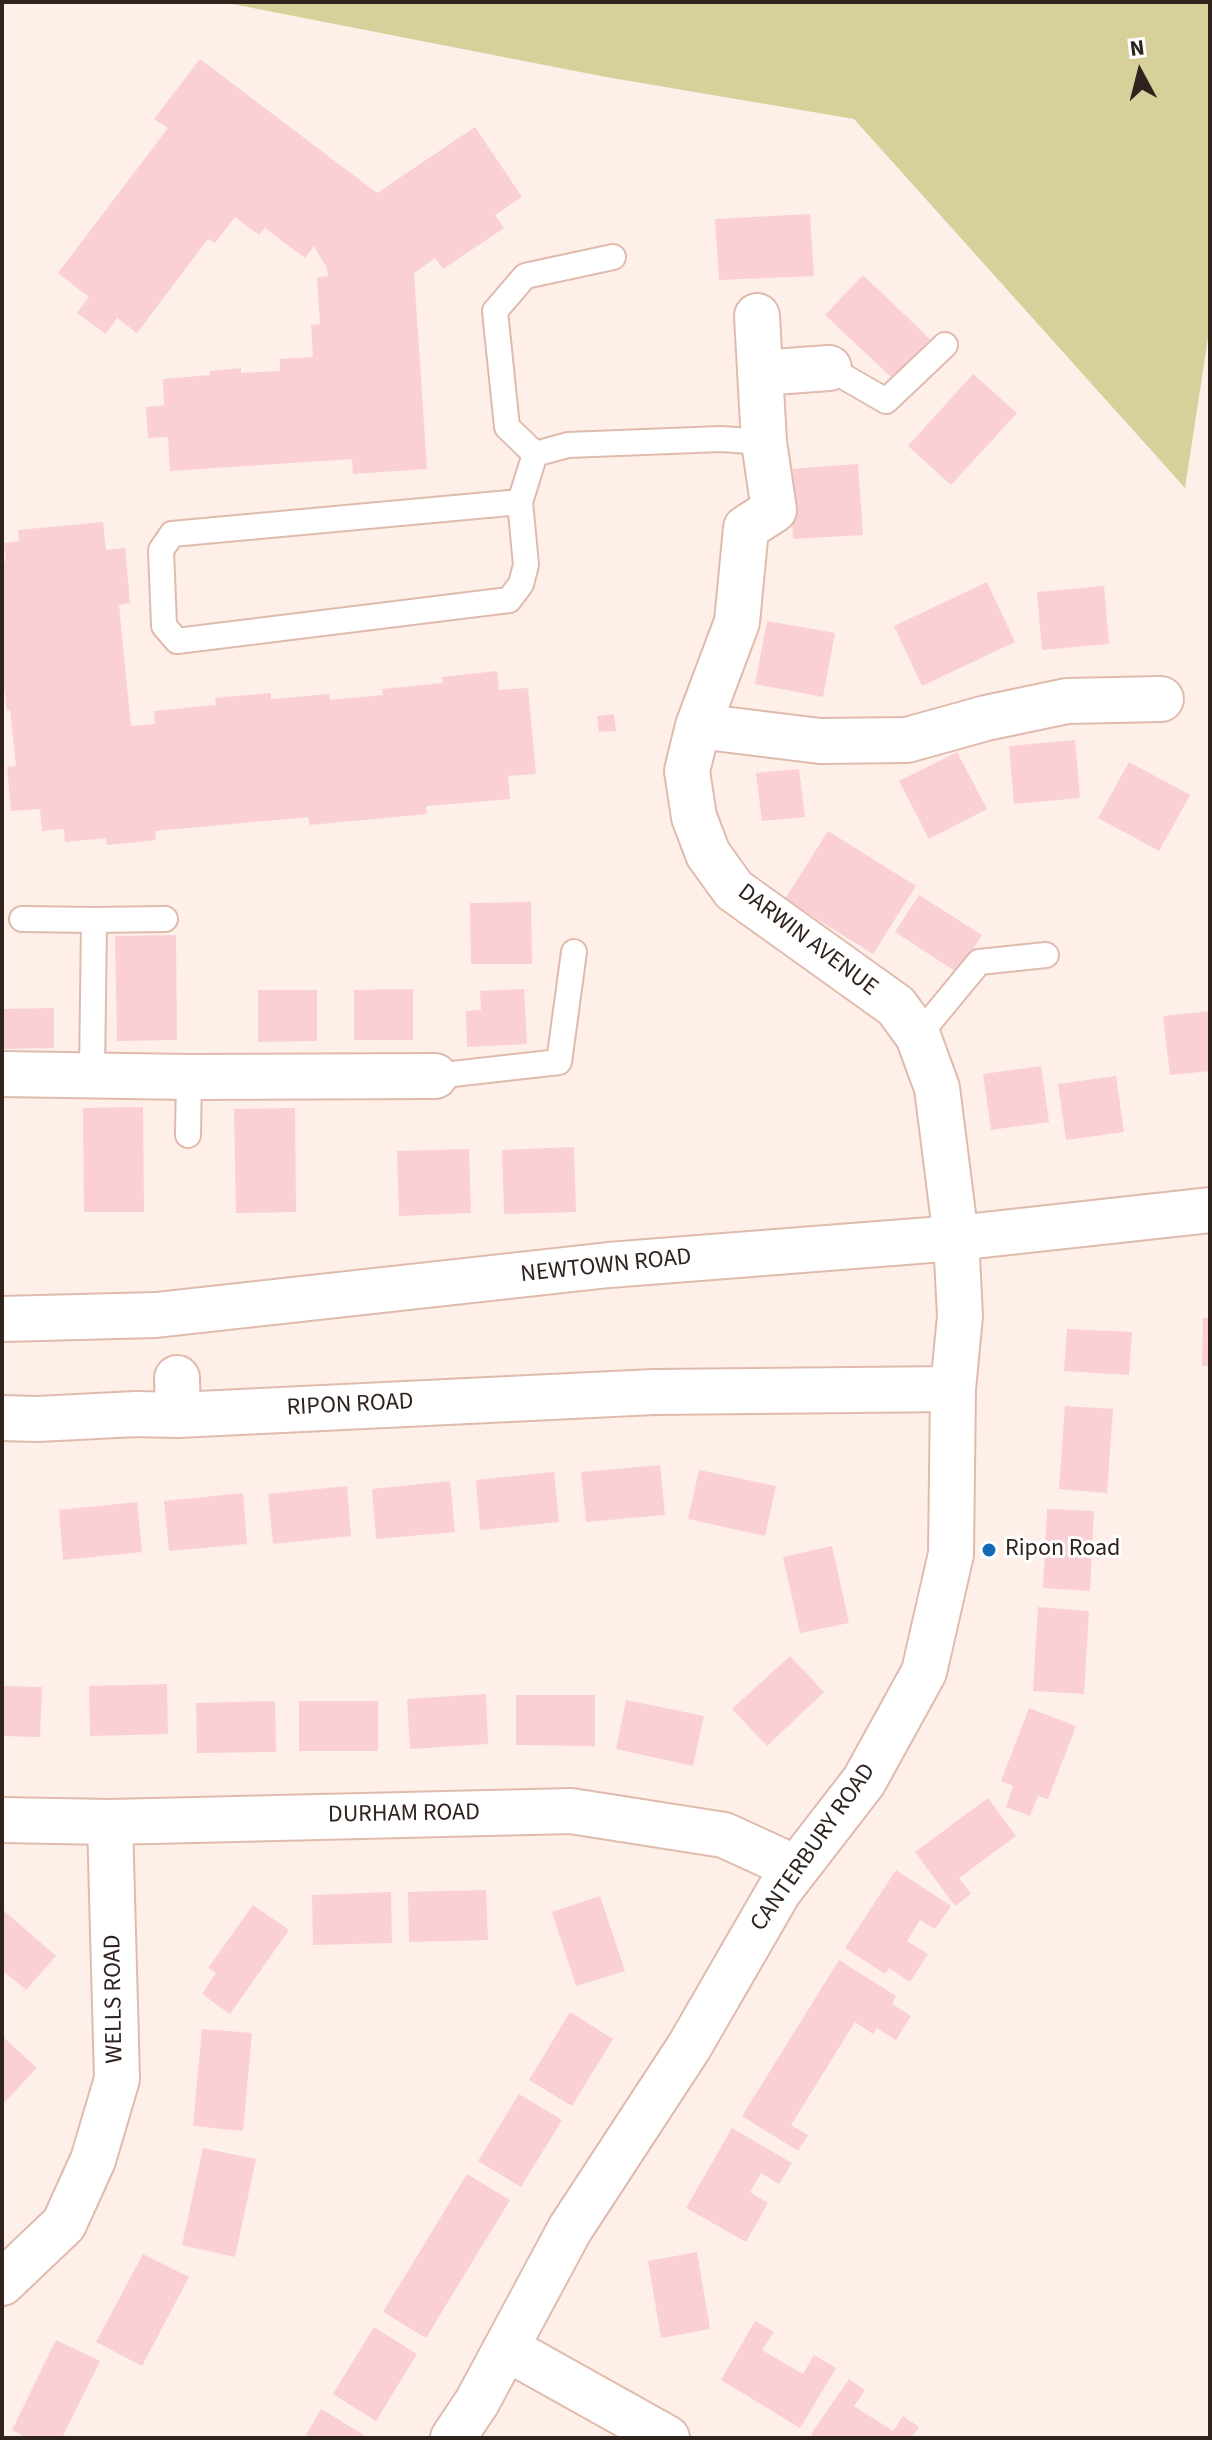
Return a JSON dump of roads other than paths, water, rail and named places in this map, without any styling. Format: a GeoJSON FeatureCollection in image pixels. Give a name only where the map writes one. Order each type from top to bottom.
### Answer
{"type":"FeatureCollection","features":[{"type":"Feature","properties":{"kind":"street","name":"DARWIN AVENUE"},"geometry":{"type":"LineString","coordinates":[[757,316],[764,442],[774,510],[746,528],[737,622],[698,726],[687,771],[694,817],[708,854],[734,890],[896,1006],[918,1036],[937,1088],[956,1238]]}},
{"type":"Feature","properties":{"kind":"street"},"geometry":{"type":"LineString","coordinates":[[760,373],[829,368]]}},
{"type":"Feature","properties":{"kind":"street"},"geometry":{"type":"LineString","coordinates":[[698,726],[820,741],[907,740],[986,718],[1067,701],[1161,699]]}},
{"type":"Feature","properties":{"kind":"street"},"geometry":{"type":"LineString","coordinates":[[2,1074],[435,1076]]}},
{"type":"Feature","properties":{"kind":"street","name":"NEWTOWN ROAD"},"geometry":{"type":"LineString","coordinates":[[2,1319],[156,1315],[609,1265],[956,1238],[1210,1210]]}},
{"type":"Feature","properties":{"kind":"street","name":"CANTERBURY ROAD"},"geometry":{"type":"LineString","coordinates":[[453,2438],[477,2402],[570,2229],[689,2047],[779,1891],[864,1781],[924,1672],[951,1554],[953,1389],[960,1316],[956,1238]]}},
{"type":"Feature","properties":{"kind":"street","name":"RIPON ROAD"},"geometry":{"type":"LineString","coordinates":[[2,1418],[37,1419],[164,1402],[953,1389]]}},
{"type":"Feature","properties":{"kind":"street","name":"DURHAM ROAD"},"geometry":{"type":"LineString","coordinates":[[2,1820],[110,1822],[571,1811],[724,1835],[796,1868]]}},
{"type":"Feature","properties":{"kind":"street","name":"WELLS ROAD"},"geometry":{"type":"LineString","coordinates":[[2,2283],[64,2224],[93,2160],[117,2079],[110,1822]]}},
{"type":"Feature","properties":{"kind":"street"},"geometry":{"type":"LineString","coordinates":[[506,2348],[667,2438]]}},
{"type":"Feature","properties":{"kind":"lane"},"geometry":{"type":"LineString","coordinates":[[535,454],[507,427],[495,311],[525,276],[613,257]]}},
{"type":"Feature","properties":{"kind":"lane"},"geometry":{"type":"LineString","coordinates":[[829,368],[886,401],[945,345]]}},
{"type":"Feature","properties":{"kind":"lane"},"geometry":{"type":"LineString","coordinates":[[535,454],[568,445],[721,439],[764,442]]}},
{"type":"Feature","properties":{"kind":"lane"},"geometry":{"type":"LineString","coordinates":[[520,502],[172,534],[161,550],[164,626],[177,641],[509,600],[521,584],[526,565],[520,502],[535,454]]}},
{"type":"Feature","properties":{"kind":"lane"},"geometry":{"type":"LineString","coordinates":[[22,919],[165,919]]}},
{"type":"Feature","properties":{"kind":"lane"},"geometry":{"type":"LineString","coordinates":[[92,1074],[94,920]]}},
{"type":"Feature","properties":{"kind":"lane"},"geometry":{"type":"LineString","coordinates":[[435,1076],[559,1062],[574,952]]}},
{"type":"Feature","properties":{"kind":"lane"},"geometry":{"type":"LineString","coordinates":[[918,1036],[979,962],[1046,955]]}},
{"type":"Feature","properties":{"kind":"lane"},"geometry":{"type":"LineString","coordinates":[[188,1135],[189,1077]]}},
{"type":"Feature","properties":{"kind":"place","name":"Ripon Road"},"geometry":{"type":"Point","coordinates":[989,1550]}}]}
